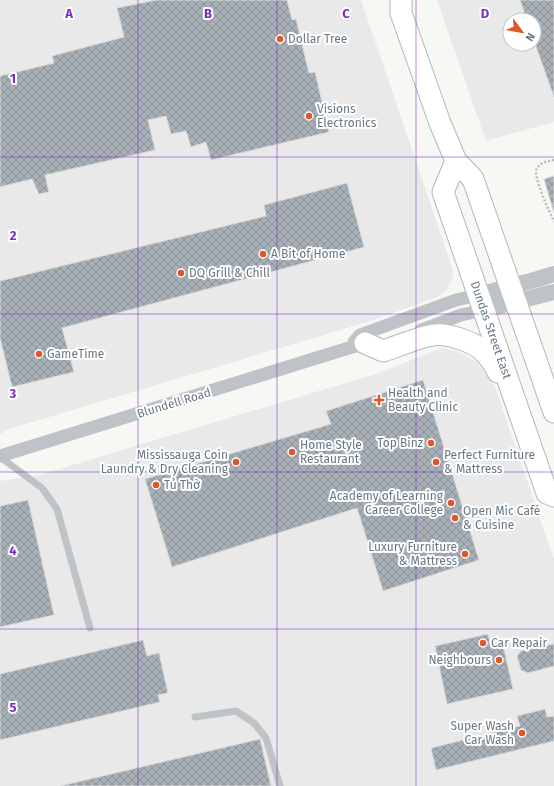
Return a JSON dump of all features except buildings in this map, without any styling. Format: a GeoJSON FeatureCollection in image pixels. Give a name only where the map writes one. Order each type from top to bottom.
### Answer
{"type":"FeatureCollection","features":[{"type":"Feature","properties":{"kind":"main road"},"geometry":{"type":"LineString","coordinates":[[396,4],[440,123],[456,161],[473,179],[554,412]]}},
{"type":"Feature","properties":{"kind":"main road","name":"Dundas Street East"},"geometry":{"type":"LineString","coordinates":[[456,161],[443,192],[547,493],[554,496]]}},
{"type":"Feature","properties":{"kind":"main road"},"geometry":{"type":"LineString","coordinates":[[357,346],[383,351],[434,335],[461,339],[482,350],[489,358],[495,366],[507,392],[516,403]]}},
{"type":"Feature","properties":{"kind":"street"},"geometry":{"type":"LineString","coordinates":[[513,294],[554,274]]}},
{"type":"Feature","properties":{"kind":"street"},"geometry":{"type":"LineString","coordinates":[[357,346],[360,335],[456,300],[481,302],[513,294],[554,292]]}},
{"type":"Feature","properties":{"kind":"street","name":"Blundell Road"},"geometry":{"type":"LineString","coordinates":[[0,456],[357,346],[388,341],[462,315],[481,302]]}},
{"type":"Feature","properties":{"kind":"lane"},"geometry":{"type":"LineString","coordinates":[[0,456],[42,488],[57,509],[90,628]]}},
{"type":"Feature","properties":{"kind":"lane"},"geometry":{"type":"LineString","coordinates":[[195,717],[236,711],[254,723],[266,738],[280,786]]}},
{"type":"Feature","properties":{"kind":"path"},"geometry":{"type":"LineString","coordinates":[[554,160],[543,162],[535,173],[554,222]]}},
{"type":"Feature","properties":{"kind":"shaded area"},"geometry":{"type":"Polygon","coordinates":[[[0,0],[361,0],[453,270],[453,278],[447,290],[438,297],[367,322],[9,429],[0,434],[0,0]]]}},
{"type":"Feature","properties":{"kind":"shaded area"},"geometry":{"type":"Polygon","coordinates":[[[437,0],[554,0],[554,122],[486,141],[437,0]]]}},
{"type":"Feature","properties":{"kind":"shaded area"},"geometry":{"type":"Polygon","coordinates":[[[442,348],[457,351],[477,362],[495,387],[554,559],[554,786],[0,786],[0,481],[40,475],[379,373],[442,348]]]}},
{"type":"Feature","properties":{"kind":"place","name":"Dollar Tree"},"geometry":{"type":"Point","coordinates":[280,39]}},
{"type":"Feature","properties":{"kind":"place","name":"Visions Electronics"},"geometry":{"type":"Point","coordinates":[309,116]}},
{"type":"Feature","properties":{"kind":"place","name":"A Bit of Home"},"geometry":{"type":"Point","coordinates":[263,254]}},
{"type":"Feature","properties":{"kind":"place","name":"DQ Grill & Chill"},"geometry":{"type":"Point","coordinates":[181,273]}},
{"type":"Feature","properties":{"kind":"place","name":"GameTime"},"geometry":{"type":"Point","coordinates":[39,354]}},
{"type":"Feature","properties":{"kind":"place","name":"Health and Beauty Clinic"},"geometry":{"type":"Point","coordinates":[379,400]}},
{"type":"Feature","properties":{"kind":"place","name":"Top Binz"},"geometry":{"type":"Point","coordinates":[431,443]}},
{"type":"Feature","properties":{"kind":"place","name":"Home Style Restaurant"},"geometry":{"type":"Point","coordinates":[292,452]}},
{"type":"Feature","properties":{"kind":"place","name":"Mississauga Coin Laundry & Dry Cleaning"},"geometry":{"type":"Point","coordinates":[236,462]}},
{"type":"Feature","properties":{"kind":"place","name":"Perfect Furniture & Mattress"},"geometry":{"type":"Point","coordinates":[436,462]}},
{"type":"Feature","properties":{"kind":"place","name":"Tủ Thờ"},"geometry":{"type":"Point","coordinates":[156,485]}},
{"type":"Feature","properties":{"kind":"place","name":"Academy of Learning Career College"},"geometry":{"type":"Point","coordinates":[451,503]}},
{"type":"Feature","properties":{"kind":"place","name":"Open Mic Café & Cuisine"},"geometry":{"type":"Point","coordinates":[455,518]}},
{"type":"Feature","properties":{"kind":"place","name":"Luxury Furniture & Mattress"},"geometry":{"type":"Point","coordinates":[465,554]}},
{"type":"Feature","properties":{"kind":"place","name":"Car Repair"},"geometry":{"type":"Point","coordinates":[483,643]}},
{"type":"Feature","properties":{"kind":"place","name":"Neighbours"},"geometry":{"type":"Point","coordinates":[499,660]}},
{"type":"Feature","properties":{"kind":"place","name":"Super Wash Car Wash"},"geometry":{"type":"Point","coordinates":[522,733]}}]}
